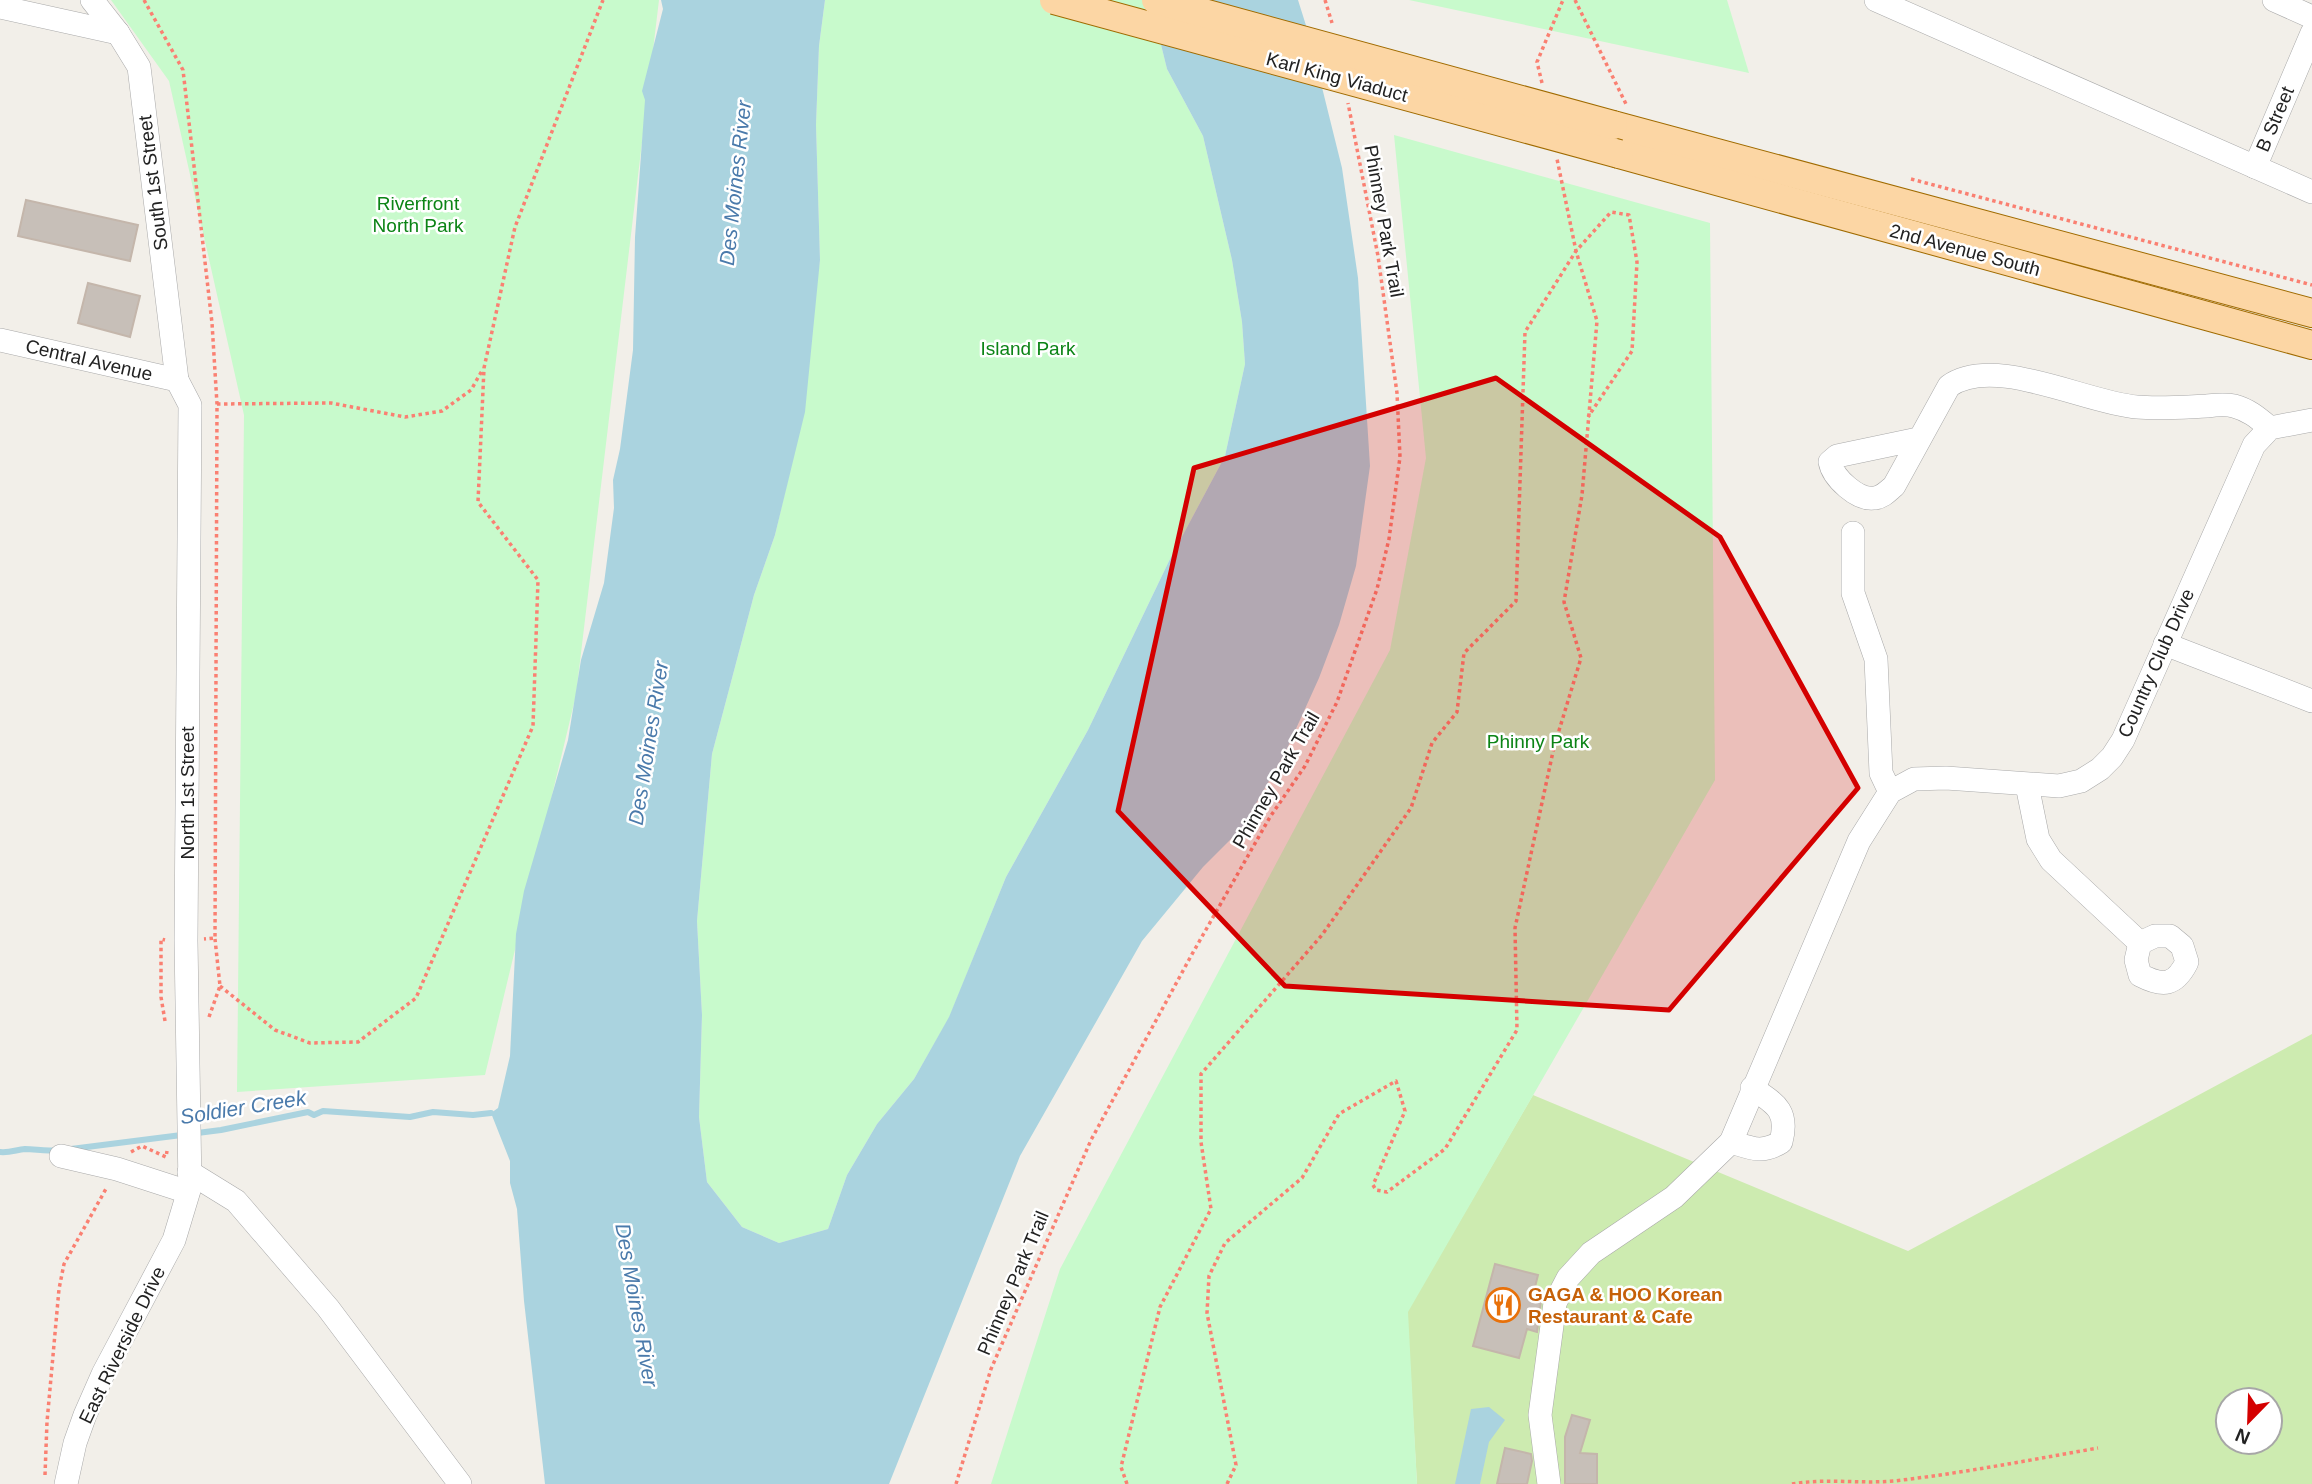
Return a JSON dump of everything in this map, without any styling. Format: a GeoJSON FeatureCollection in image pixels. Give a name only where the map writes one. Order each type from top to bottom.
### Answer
{"type":"FeatureCollection","features":[{"type":"Feature","properties":{"kind":"main road","name":"Karl King Viaduct"},"geometry":{"type":"LineString","coordinates":[[1054,0],[1619,154]]}},
{"type":"Feature","properties":{"kind":"main road","name":"Karl King Viaduct"},"geometry":{"type":"LineString","coordinates":[[1156,0],[1620,114],[2312,313]]}},
{"type":"Feature","properties":{"kind":"main road","name":"2nd Avenue South"},"geometry":{"type":"LineString","coordinates":[[1619,154],[2312,345]]}},
{"type":"Feature","properties":{"kind":"street","name":"South 1st Street"},"geometry":{"type":"LineString","coordinates":[[92,0],[118,33],[139,67],[177,380]]}},
{"type":"Feature","properties":{"kind":"street"},"geometry":{"type":"LineString","coordinates":[[1876,0],[2312,192]]}},
{"type":"Feature","properties":{"kind":"street"},"geometry":{"type":"LineString","coordinates":[[2274,0],[2312,17]]}},
{"type":"Feature","properties":{"kind":"street"},"geometry":{"type":"LineString","coordinates":[[0,7],[118,33]]}},
{"type":"Feature","properties":{"kind":"street","name":"B Street"},"geometry":{"type":"LineString","coordinates":[[2255,167],[2312,33]]}},
{"type":"Feature","properties":{"kind":"street","name":"Central Avenue"},"geometry":{"type":"LineString","coordinates":[[0,340],[177,380]]}},
{"type":"Feature","properties":{"kind":"street"},"geometry":{"type":"LineString","coordinates":[[1918,439],[1949,386],[1959,379],[1979,376],[2006,376],[2044,383],[2114,405],[2152,408],[2231,405],[2254,414],[2270,428],[2312,420]]}},
{"type":"Feature","properties":{"kind":"street","name":"North 1st Street"},"geometry":{"type":"LineString","coordinates":[[177,380],[190,405],[187,1191]]}},
{"type":"Feature","properties":{"kind":"street","name":"Country Club Drive"},"geometry":{"type":"LineString","coordinates":[[1890,792],[1914,779],[1946,778],[2059,786],[2081,781],[2100,769],[2123,740],[2243,467],[2254,445],[2270,428]]}},
{"type":"Feature","properties":{"kind":"street"},"geometry":{"type":"LineString","coordinates":[[1549,1484],[1540,1415],[1555,1303],[1568,1279],[1591,1253],[1674,1197],[1731,1142],[1859,841],[1890,792],[1881,773],[1876,659],[1853,593],[1853,533]]}},
{"type":"Feature","properties":{"kind":"street"},"geometry":{"type":"LineString","coordinates":[[2165,644],[2312,701]]}},
{"type":"Feature","properties":{"kind":"street"},"geometry":{"type":"LineString","coordinates":[[2027,785],[2038,839],[2051,860],[2140,943]]}},
{"type":"Feature","properties":{"kind":"street"},"geometry":{"type":"LineString","coordinates":[[1731,1142],[1755,1150],[1768,1150],[1781,1142],[1785,1126],[1783,1116],[1775,1103],[1752,1088]]}},
{"type":"Feature","properties":{"kind":"street"},"geometry":{"type":"LineString","coordinates":[[61,1156],[117,1169],[187,1191],[236,1201],[328,1308],[460,1484]]}},
{"type":"Feature","properties":{"kind":"street","name":"East Riverside Drive"},"geometry":{"type":"LineString","coordinates":[[66,1484],[75,1443],[85,1415],[103,1374],[174,1240],[187,1191]]}},
{"type":"Feature","properties":{"kind":"path"},"geometry":{"type":"LineString","coordinates":[[144,0],[183,70],[212,323],[217,404],[331,403],[405,417],[442,411],[471,390],[484,368]]}},
{"type":"Feature","properties":{"kind":"path"},"geometry":{"type":"LineString","coordinates":[[215,938],[220,986],[275,1030],[310,1042],[358,1042],[416,998],[533,726],[538,580],[478,502],[484,368],[515,227],[603,0]]}},
{"type":"Feature","properties":{"kind":"path"},"geometry":{"type":"LineString","coordinates":[[1325,0],[1333,28]]}},
{"type":"Feature","properties":{"kind":"path"},"geometry":{"type":"LineString","coordinates":[[1575,0],[1620,114]]}},
{"type":"Feature","properties":{"kind":"path","name":"Phinney Park Trail"},"geometry":{"type":"LineString","coordinates":[[956,1484],[991,1368],[1091,1140],[1269,817],[1305,766],[1337,702],[1377,589],[1389,539],[1400,457],[1397,393],[1378,256],[1346,92]]}},
{"type":"Feature","properties":{"kind":"path"},"geometry":{"type":"LineString","coordinates":[[1908,178],[2312,285]]}},
{"type":"Feature","properties":{"kind":"path"},"geometry":{"type":"LineString","coordinates":[[1126,1484],[1122,1467],[1160,1307],[1211,1209],[1201,1142],[1201,1074],[1322,935],[1411,808],[1432,743],[1457,712],[1464,653],[1516,601],[1525,332],[1576,251],[1611,212],[1629,215],[1637,262],[1632,351],[1587,420]]}},
{"type":"Feature","properties":{"kind":"path"},"geometry":{"type":"LineString","coordinates":[[1227,1484],[1236,1465],[1207,1313],[1209,1276],[1225,1243],[1302,1178],[1339,1114],[1396,1081],[1405,1111],[1373,1185],[1376,1190],[1387,1192],[1445,1149],[1517,1030],[1515,928],[1554,747],[1581,659],[1564,602],[1582,495],[1597,321],[1576,251]]}},
{"type":"Feature","properties":{"kind":"path"},"geometry":{"type":"LineString","coordinates":[[45,1484],[50,1395],[64,1264],[117,1169],[133,1149],[142,1146],[166,1157]]}},
{"type":"Feature","properties":{"kind":"path"},"geometry":{"type":"LineString","coordinates":[[1791,1484],[1822,1480],[1903,1480],[2098,1448]]}},
{"type":"Feature","properties":{"kind":"highlighted area"},"geometry":{"type":"Polygon","coordinates":[[[1496,378],[1720,537],[1858,788],[1669,1010],[1285,986],[1118,811],[1194,468],[1496,378]]]}},
{"type":"Feature","properties":{"kind":"green space","name":"Riverfront North Park"},"geometry":{"type":"Polygon","coordinates":[[[111,0],[659,0],[576,695],[485,1075],[237,1092],[244,415],[169,81],[111,0]]]}},
{"type":"Feature","properties":{"kind":"green space","name":"Island Park"},"geometry":{"type":"Polygon","coordinates":[[[825,0],[1150,0],[1167,69],[1203,136],[1232,260],[1242,322],[1245,364],[1225,456],[1169,561],[1088,730],[1006,877],[949,1018],[914,1079],[877,1124],[847,1175],[828,1229],[779,1243],[742,1227],[707,1182],[699,1117],[702,1015],[697,921],[712,754],[754,595],[775,535],[789,475],[820,260],[816,125],[819,46],[825,0]]]}},
{"type":"Feature","properties":{"kind":"green space"},"geometry":{"type":"Polygon","coordinates":[[[1409,0],[1727,0],[1749,73],[1409,0]]]}},
{"type":"Feature","properties":{"kind":"green space","name":"Phinny Park"},"geometry":{"type":"Polygon","coordinates":[[[1394,135],[1710,223],[1715,780],[1408,1312],[1417,1484],[991,1484],[1060,1269],[1390,650],[1426,458],[1394,135]]]}},
{"type":"Feature","properties":{"kind":"green space"},"geometry":{"type":"Polygon","coordinates":[[[2312,1034],[2312,1484],[1417,1484],[1407,1312],[1533,1095],[1908,1251],[2312,1034]]]}},
{"type":"Feature","properties":{"kind":"water","name":"Des Moines River"},"geometry":{"type":"Polygon","coordinates":[[[661,0],[825,0],[819,46],[816,125],[820,260],[805,412],[775,535],[754,595],[712,754],[697,921],[702,1015],[699,1117],[707,1182],[742,1227],[779,1243],[828,1229],[847,1175],[877,1124],[914,1079],[949,1017],[1006,877],[1088,730],[1169,561],[1225,456],[1245,364],[1242,322],[1232,260],[1203,136],[1167,69],[1150,0],[1298,0],[1342,168],[1358,278],[1370,466],[1356,566],[1339,625],[1319,678],[1285,753],[1242,828],[1203,867],[1142,941],[1020,1156],[889,1484],[545,1484],[524,1301],[517,1209],[510,1183],[510,1161],[491,1113],[498,1108],[510,1056],[516,934],[524,891],[568,740],[581,660],[604,583],[614,508],[613,480],[620,449],[633,350],[635,237],[645,100],[642,91],[663,9],[661,0]]]}},
{"type":"Feature","properties":{"kind":"water"},"geometry":{"type":"Polygon","coordinates":[[[1489,1407],[1505,1420],[1489,1442],[1480,1484],[1455,1484],[1471,1409],[1489,1407]]]}},
{"type":"Feature","properties":{"kind":"building"},"geometry":{"type":"Polygon","coordinates":[[[26,200],[138,225],[130,261],[18,236],[26,200]]]}},
{"type":"Feature","properties":{"kind":"building"},"geometry":{"type":"Polygon","coordinates":[[[88,283],[140,296],[130,337],[78,323],[88,283]]]}},
{"type":"Feature","properties":{"kind":"building"},"geometry":{"type":"Polygon","coordinates":[[[1495,1264],[1538,1275],[1532,1299],[1541,1301],[1537,1332],[1527,1329],[1519,1358],[1473,1346],[1495,1264]]]}},
{"type":"Feature","properties":{"kind":"building"},"geometry":{"type":"Polygon","coordinates":[[[1572,1415],[1590,1420],[1580,1453],[1597,1454],[1597,1484],[1565,1484],[1565,1437],[1572,1415]]]}},
{"type":"Feature","properties":{"kind":"building"},"geometry":{"type":"Polygon","coordinates":[[[1505,1448],[1531,1454],[1527,1484],[1497,1484],[1505,1448]]]}},
{"type":"Feature","properties":{"kind":"waterway","name":"Soldier Creek"},"geometry":{"type":"LineString","coordinates":[[71,1149],[221,1130],[308,1112],[314,1115],[323,1111],[410,1117],[433,1112],[473,1115],[491,1113]]}},
{"type":"Feature","properties":{"kind":"waterway","name":"Soldier Creek"},"geometry":{"type":"LineString","coordinates":[[0,1152],[25,1149],[57,1150]]}},
{"type":"Feature","properties":{"kind":"place","name":"GAGA & HOO Korean Restaurant & Cafe"},"geometry":{"type":"Point","coordinates":[1503,1305]}}]}
